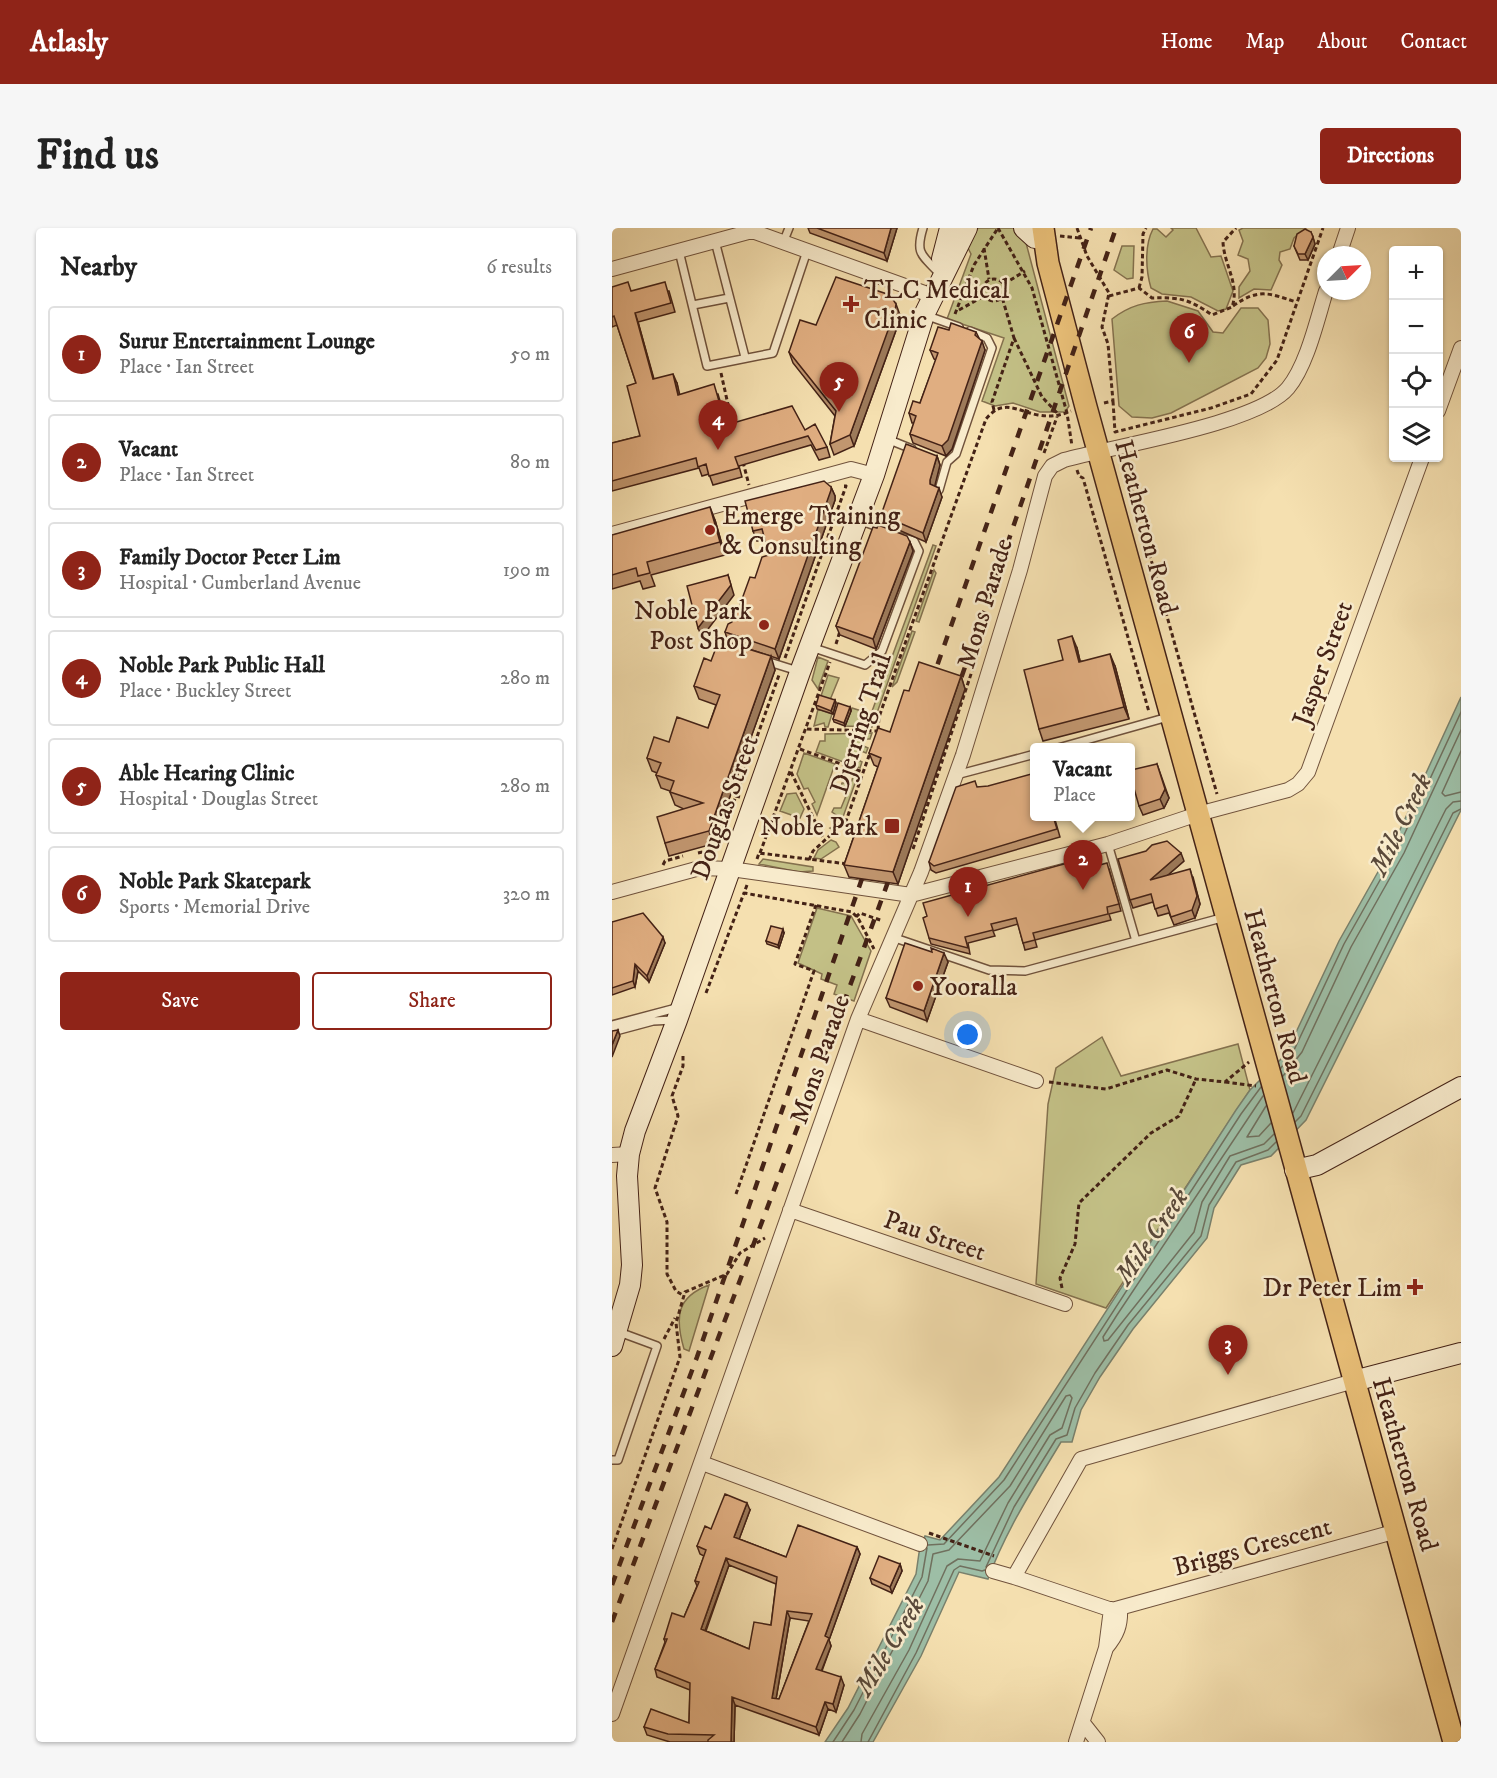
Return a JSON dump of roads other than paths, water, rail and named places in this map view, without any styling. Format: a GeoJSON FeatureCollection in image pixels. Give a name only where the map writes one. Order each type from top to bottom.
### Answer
{"type":"FeatureCollection","features":[{"type":"Feature","properties":{"kind":"main road","name":"Douglas Street"},"geometry":{"type":"LineString","coordinates":[[933,295],[950,228]]}},
{"type":"Feature","properties":{"kind":"main road","name":"Douglas Street"},"geometry":{"type":"LineString","coordinates":[[614,1338],[630,1291],[632,1265],[620,1155],[637,1124],[680,1013],[731,869],[791,669],[810,647],[874,475],[924,315],[967,228]]}},
{"type":"Feature","properties":{"kind":"main road","name":"Heatherton Road"},"geometry":{"type":"LineString","coordinates":[[1033,230],[1048,263],[1077,410],[1109,450],[1161,719],[1198,814],[1454,1742]]}},
{"type":"Feature","properties":{"kind":"main road"},"geometry":{"type":"LineString","coordinates":[[1295,1170],[1317,1165],[1461,1087]]}},
{"type":"Feature","properties":{"kind":"main road"},"geometry":{"type":"LineString","coordinates":[[1354,1381],[1461,1353]]}},
{"type":"Feature","properties":{"kind":"street"},"geometry":{"type":"LineString","coordinates":[[1342,246],[1348,228]]}},
{"type":"Feature","properties":{"kind":"street"},"geometry":{"type":"LineString","coordinates":[[612,269],[751,230],[933,295]]}},
{"type":"Feature","properties":{"kind":"street","name":"Mons Parade"},"geometry":{"type":"LineString","coordinates":[[612,1714],[790,1210],[834,1094],[886,934],[911,896],[956,775],[1025,555],[1043,481],[1054,465],[1074,457],[1109,450],[1253,411],[1277,399],[1296,377],[1323,300]]}},
{"type":"Feature","properties":{"kind":"street"},"geometry":{"type":"LineString","coordinates":[[1439,408],[1461,348]]}},
{"type":"Feature","properties":{"kind":"street","name":"Jasper Street"},"geometry":{"type":"LineString","coordinates":[[911,896],[1108,844],[1198,814],[1288,790],[1298,784],[1308,772],[1421,462]]}},
{"type":"Feature","properties":{"kind":"street"},"geometry":{"type":"LineString","coordinates":[[612,534],[851,469],[874,475]]}},
{"type":"Feature","properties":{"kind":"street"},"geometry":{"type":"LineString","coordinates":[[612,892],[700,868],[731,869],[911,896]]}},
{"type":"Feature","properties":{"kind":"street"},"geometry":{"type":"LineString","coordinates":[[858,1019],[1036,1081]]}},
{"type":"Feature","properties":{"kind":"street","name":"Pau Street"},"geometry":{"type":"LineString","coordinates":[[790,1210],[1065,1304]]}},
{"type":"Feature","properties":{"kind":"street"},"geometry":{"type":"LineString","coordinates":[[1014,1577],[1081,1459],[1354,1381]]}},
{"type":"Feature","properties":{"kind":"street"},"geometry":{"type":"LineString","coordinates":[[702,1463],[920,1544]]}},
{"type":"Feature","properties":{"kind":"street","name":"Briggs Crescent"},"geometry":{"type":"LineString","coordinates":[[1116,1608],[1397,1531]]}},
{"type":"Feature","properties":{"kind":"street"},"geometry":{"type":"LineString","coordinates":[[995,1564],[1014,1577],[1116,1608],[1120,1621],[1116,1635],[1106,1648],[1076,1742]]}},
{"type":"Feature","properties":{"kind":"street"},"geometry":{"type":"LineString","coordinates":[[1083,1723],[1098,1742]]}},
{"type":"Feature","properties":{"kind":"lane"},"geometry":{"type":"LineString","coordinates":[[783,243],[789,228]]}},
{"type":"Feature","properties":{"kind":"lane"},"geometry":{"type":"LineString","coordinates":[[923,228],[918,244],[920,254],[939,273]]}},
{"type":"Feature","properties":{"kind":"lane"},"geometry":{"type":"LineString","coordinates":[[715,241],[745,357]]}},
{"type":"Feature","properties":{"kind":"lane"},"geometry":{"type":"LineString","coordinates":[[679,251],[708,366],[773,353],[807,251]]}},
{"type":"Feature","properties":{"kind":"lane"},"geometry":{"type":"LineString","coordinates":[[693,305],[729,298]]}},
{"type":"Feature","properties":{"kind":"lane"},"geometry":{"type":"LineString","coordinates":[[924,315],[987,338],[992,348],[956,454],[947,462],[939,490]]}},
{"type":"Feature","properties":{"kind":"lane"},"geometry":{"type":"LineString","coordinates":[[886,439],[916,451]]}},
{"type":"Feature","properties":{"kind":"lane"},"geometry":{"type":"LineString","coordinates":[[936,458],[947,462]]}},
{"type":"Feature","properties":{"kind":"lane"},"geometry":{"type":"LineString","coordinates":[[810,647],[865,665],[882,651],[919,551],[914,541],[857,519]]}},
{"type":"Feature","properties":{"kind":"lane"},"geometry":{"type":"LineString","coordinates":[[759,658],[791,669]]}},
{"type":"Feature","properties":{"kind":"lane"},"geometry":{"type":"LineString","coordinates":[[1073,743],[1161,719]]}},
{"type":"Feature","properties":{"kind":"lane"},"geometry":{"type":"LineString","coordinates":[[956,775],[1030,755]]}},
{"type":"Feature","properties":{"kind":"lane"},"geometry":{"type":"LineString","coordinates":[[1108,844],[1136,941]]}},
{"type":"Feature","properties":{"kind":"lane"},"geometry":{"type":"LineString","coordinates":[[886,934],[972,965],[998,970],[1025,971],[1226,917]]}},
{"type":"Feature","properties":{"kind":"lane"},"geometry":{"type":"LineString","coordinates":[[612,1025],[680,1013]]}},
{"type":"Feature","properties":{"kind":"lane"},"geometry":{"type":"LineString","coordinates":[[612,1032],[680,1013]]}},
{"type":"Feature","properties":{"kind":"lane"},"geometry":{"type":"LineString","coordinates":[[612,1460],[618,1460],[657,1346],[614,1338]]}},
{"type":"Feature","properties":{"kind":"water","name":"Mile Creek"},"geometry":{"type":"Polygon","coordinates":[[[1461,697],[1461,810],[1306,1120],[1271,1156],[1241,1165],[1214,1208],[1207,1238],[1133,1329],[1100,1377],[1081,1410],[1072,1442],[1061,1442],[1012,1526],[988,1579],[959,1572],[921,1656],[873,1742],[825,1742],[848,1708],[916,1574],[919,1553],[925,1536],[940,1540],[999,1477],[1236,1110],[1250,1090],[1284,1056],[1339,941],[1392,847],[1461,697]]]}},
{"type":"Feature","properties":{"kind":"railway"},"geometry":{"type":"LineString","coordinates":[[931,683],[1091,228]]}},
{"type":"Feature","properties":{"kind":"railway"},"geometry":{"type":"LineString","coordinates":[[955,696],[1116,228]]}},
{"type":"Feature","properties":{"kind":"railway"},"geometry":{"type":"LineString","coordinates":[[612,1585],[697,1357],[867,864]]}},
{"type":"Feature","properties":{"kind":"railway"},"geometry":{"type":"LineString","coordinates":[[612,1622],[893,868]]}},
{"type":"Feature","properties":{"kind":"place","name":"TLC Medical Clinic"},"geometry":{"type":"Point","coordinates":[851,304]}},
{"type":"Feature","properties":{"kind":"place","name":"Noble Park Skatepark"},"geometry":{"type":"Point","coordinates":[1189,363]}},
{"type":"Feature","properties":{"kind":"place","name":"Able Hearing Clinic"},"geometry":{"type":"Point","coordinates":[839,412]}},
{"type":"Feature","properties":{"kind":"place","name":"Noble Park Public Hall"},"geometry":{"type":"Point","coordinates":[718,450]}},
{"type":"Feature","properties":{"kind":"place","name":"Emerge Training & Consulting"},"geometry":{"type":"Point","coordinates":[710,530]}},
{"type":"Feature","properties":{"kind":"place","name":"Noble Park Post Shop"},"geometry":{"type":"Point","coordinates":[764,625]}},
{"type":"Feature","properties":{"kind":"place","name":"Noble Park"},"geometry":{"type":"Point","coordinates":[892,826]}},
{"type":"Feature","properties":{"kind":"place","name":"Vacant"},"geometry":{"type":"Point","coordinates":[1083,890]}},
{"type":"Feature","properties":{"kind":"place","name":"Surur Entertainment Lounge"},"geometry":{"type":"Point","coordinates":[968,917]}},
{"type":"Feature","properties":{"kind":"place","name":"Yooralla"},"geometry":{"type":"Point","coordinates":[918,986]}},
{"type":"Feature","properties":{"kind":"place","name":"Dr Peter Lim"},"geometry":{"type":"Point","coordinates":[1415,1287]}},
{"type":"Feature","properties":{"kind":"place","name":"Family Doctor Peter Lim"},"geometry":{"type":"Point","coordinates":[1228,1375]}}]}
